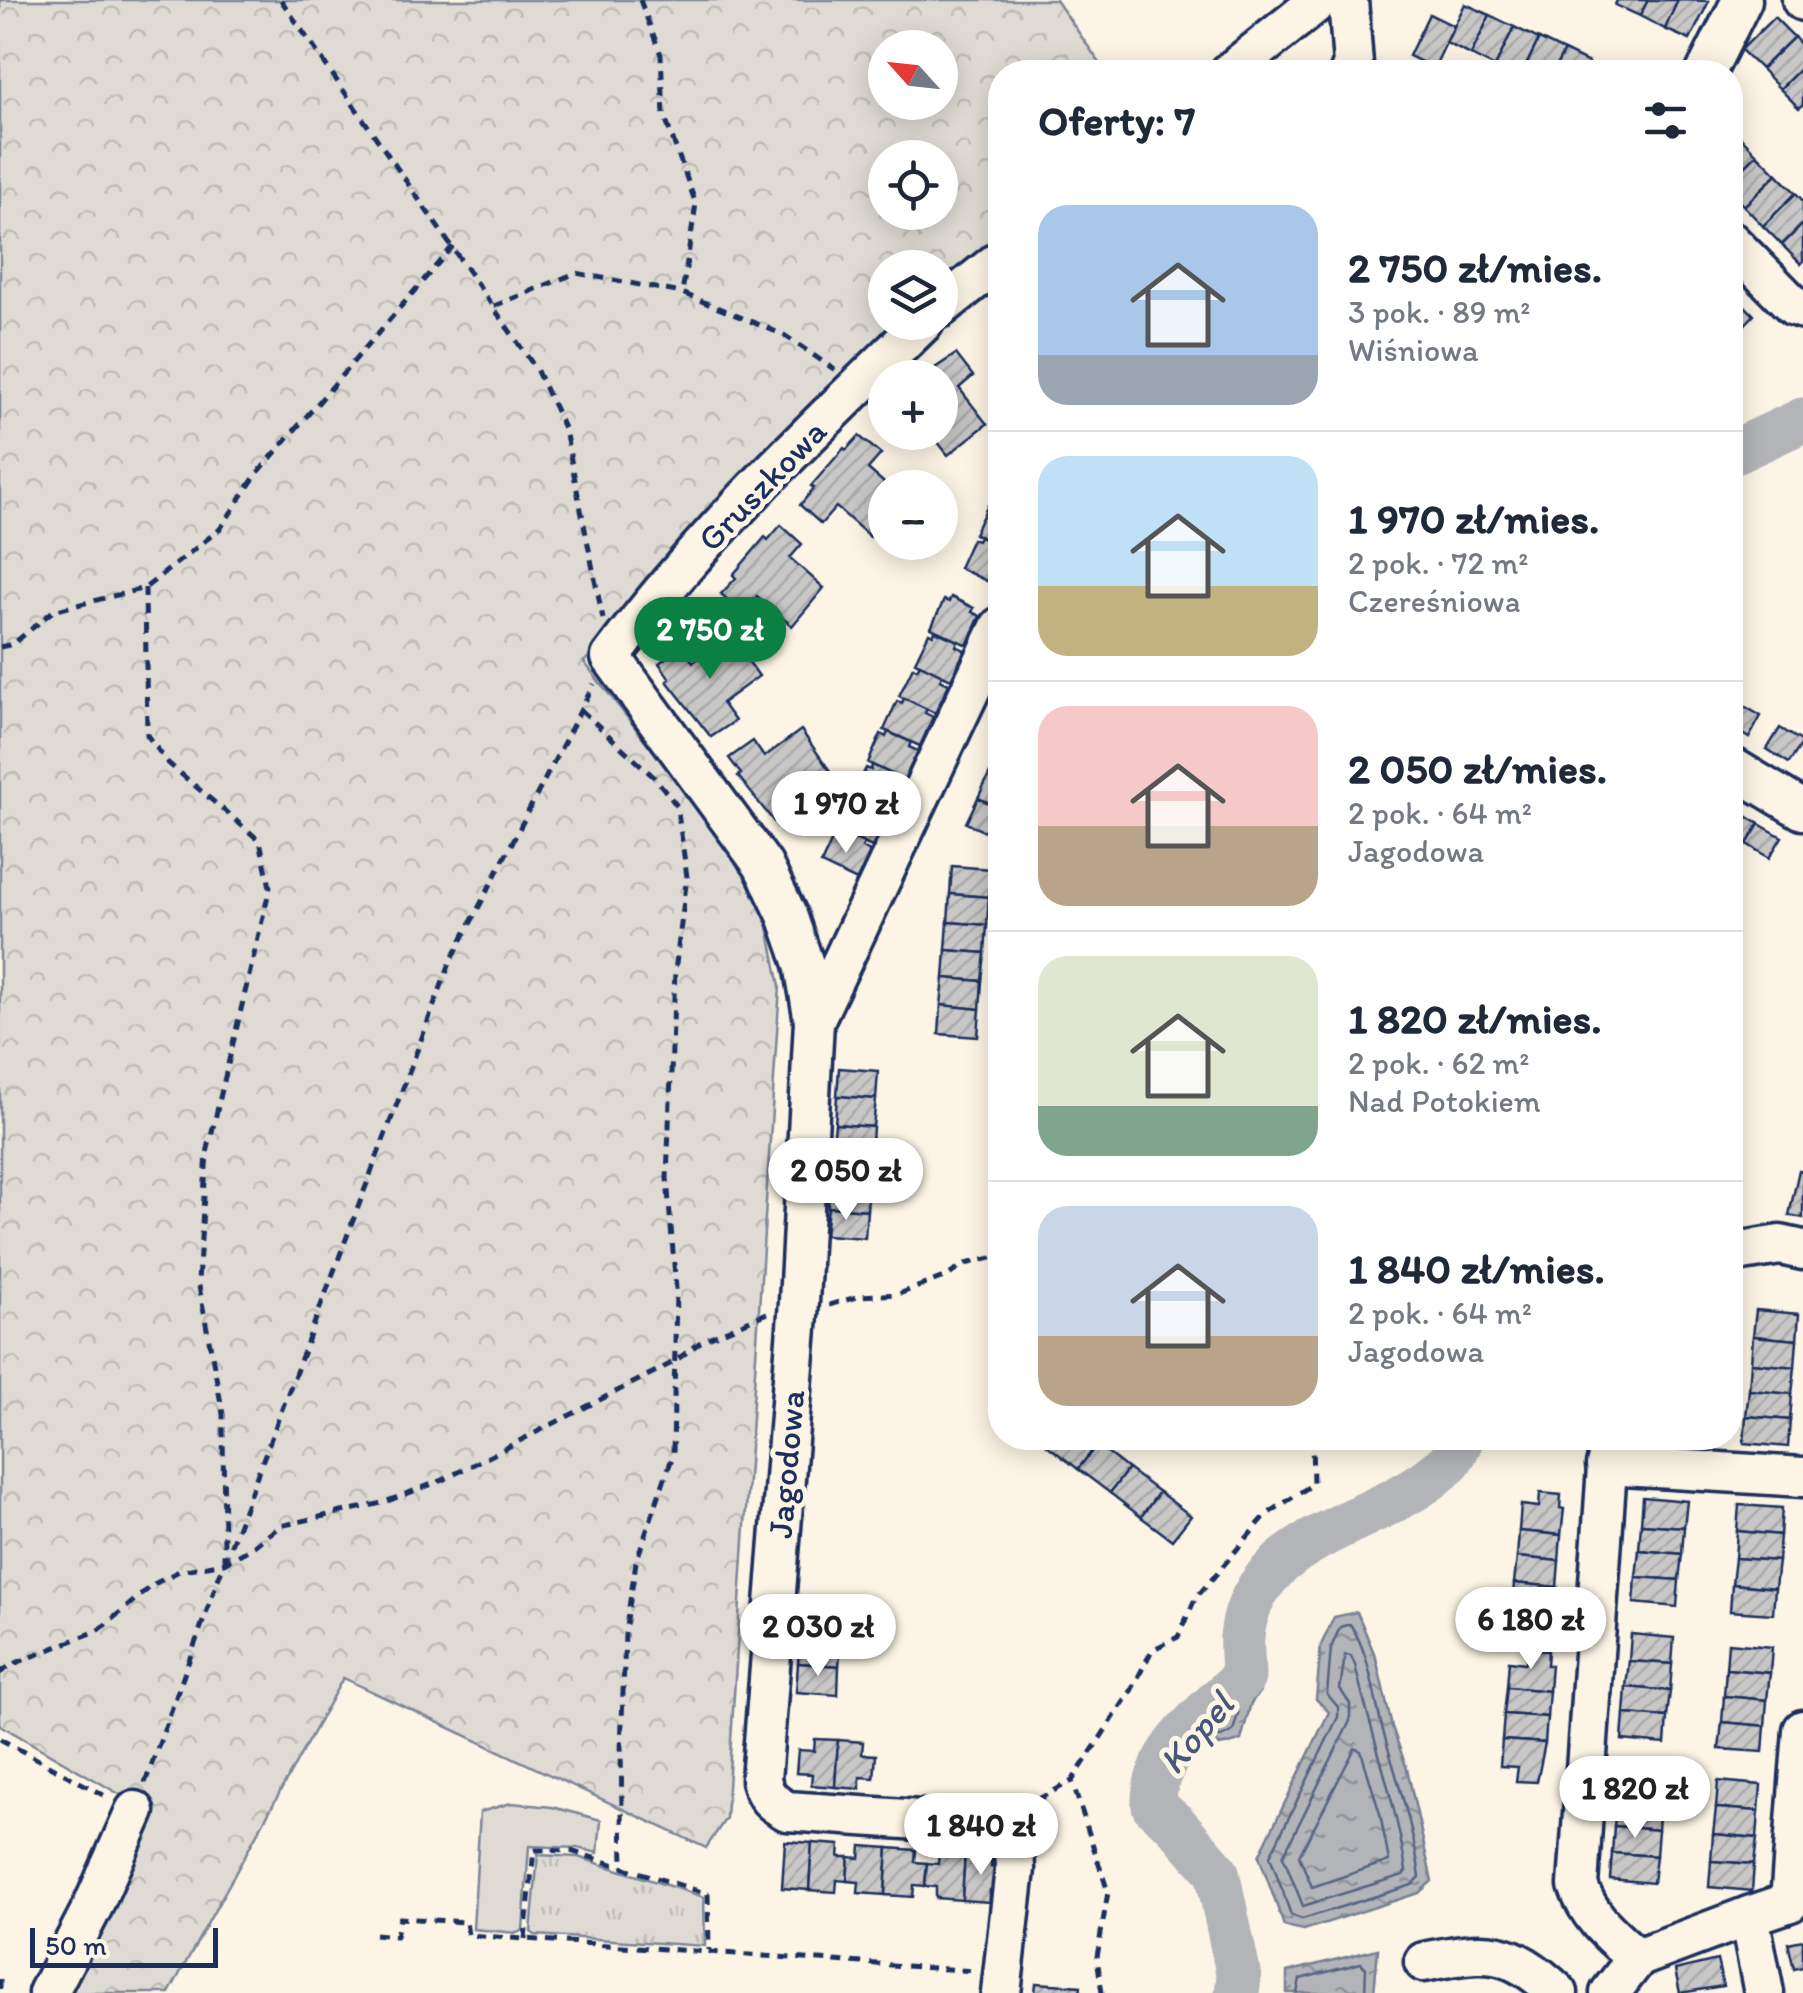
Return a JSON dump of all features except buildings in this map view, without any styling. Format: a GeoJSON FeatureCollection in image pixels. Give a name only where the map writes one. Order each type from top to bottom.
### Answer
{"type":"FeatureCollection","features":[{"type":"Feature","properties":{"kind":"street"},"geometry":{"type":"LineString","coordinates":[[1245,60],[1320,0]]}},
{"type":"Feature","properties":{"kind":"street"},"geometry":{"type":"LineString","coordinates":[[1348,0],[1357,60]]}},
{"type":"Feature","properties":{"kind":"street"},"geometry":{"type":"LineString","coordinates":[[1712,60],[1742,0]]}},
{"type":"Feature","properties":{"kind":"street"},"geometry":{"type":"LineString","coordinates":[[1743,254],[1794,306],[1803,310]]}},
{"type":"Feature","properties":{"kind":"street"},"geometry":{"type":"LineString","coordinates":[[958,294],[988,270]]}},
{"type":"Feature","properties":{"kind":"street","name":"Gruszkowa"},"geometry":{"type":"LineString","coordinates":[[611,657],[698,550],[905,340]]}},
{"type":"Feature","properties":{"kind":"street"},"geometry":{"type":"LineString","coordinates":[[814,1021],[988,652]]}},
{"type":"Feature","properties":{"kind":"street"},"geometry":{"type":"LineString","coordinates":[[611,657],[763,865],[787,915],[804,964],[814,1021]]}},
{"type":"Feature","properties":{"kind":"street"},"geometry":{"type":"LineString","coordinates":[[1743,774],[1803,810]]}},
{"type":"Feature","properties":{"kind":"street","name":"Jagodowa"},"geometry":{"type":"LineString","coordinates":[[814,1021],[799,1302],[761,1780],[764,1794],[772,1803],[801,1814],[995,1828]]}},
{"type":"Feature","properties":{"kind":"street"},"geometry":{"type":"LineString","coordinates":[[1743,1250],[1780,1244],[1803,1250]]}},
{"type":"Feature","properties":{"kind":"street"},"geometry":{"type":"LineString","coordinates":[[1641,1975],[1585,1906],[1578,1885],[1607,1451],[1803,1477]]}},
{"type":"Feature","properties":{"kind":"street"},"geometry":{"type":"LineString","coordinates":[[1610,1993],[1748,1916],[1797,1901],[1803,1730]]}},
{"type":"Feature","properties":{"kind":"street"},"geometry":{"type":"LineString","coordinates":[[48,1993],[134,1811]]}},
{"type":"Feature","properties":{"kind":"street"},"geometry":{"type":"LineString","coordinates":[[995,1828],[1008,1835],[1016,1869],[1002,1983]]}},
{"type":"Feature","properties":{"kind":"street"},"geometry":{"type":"LineString","coordinates":[[1748,1916],[1764,1993]]}},
{"type":"Feature","properties":{"kind":"street"},"geometry":{"type":"LineString","coordinates":[[1424,1962],[1469,1953],[1504,1954],[1558,1993]]}},
{"type":"Feature","properties":{"kind":"path"},"geometry":{"type":"LineString","coordinates":[[0,1739],[134,1811],[450,963],[611,657],[565,430],[536,369],[282,0]]}},
{"type":"Feature","properties":{"kind":"path"},"geometry":{"type":"LineString","coordinates":[[640,0],[661,55],[664,115],[696,204],[682,293]]}},
{"type":"Feature","properties":{"kind":"path"},"geometry":{"type":"LineString","coordinates":[[0,647],[13,644],[53,611],[144,588],[220,529],[256,475],[453,246]]}},
{"type":"Feature","properties":{"kind":"path"},"geometry":{"type":"LineString","coordinates":[[494,306],[576,273],[682,293],[784,335],[858,386]]}},
{"type":"Feature","properties":{"kind":"path"},"geometry":{"type":"LineString","coordinates":[[144,588],[147,735],[166,762],[260,842],[270,887],[207,1153],[198,1281],[223,1414],[224,1563]]}},
{"type":"Feature","properties":{"kind":"path"},"geometry":{"type":"LineString","coordinates":[[580,710],[656,779],[678,806],[687,878],[675,971],[668,1160],[676,1289],[673,1455],[636,1562],[625,1633],[623,1868]]}},
{"type":"Feature","properties":{"kind":"path"},"geometry":{"type":"LineString","coordinates":[[0,1674],[11,1665],[100,1630],[154,1584],[179,1571],[224,1563],[280,1526],[382,1503],[443,1480],[674,1362],[704,1340],[788,1302],[825,1306],[860,1296],[899,1294],[949,1275],[965,1264],[988,1259]]}},
{"type":"Feature","properties":{"kind":"path"},"geometry":{"type":"LineString","coordinates":[[995,1828],[1012,1813],[1072,1782],[1152,1650],[1178,1638],[1195,1600],[1266,1515],[1312,1484],[1312,1450]]}},
{"type":"Feature","properties":{"kind":"path"},"geometry":{"type":"LineString","coordinates":[[1072,1782],[1108,1892],[1097,1957],[1102,1993]]}},
{"type":"Feature","properties":{"kind":"path"},"geometry":{"type":"LineString","coordinates":[[525,1938],[534,1850],[571,1851],[708,1894],[709,1951]]}},
{"type":"Feature","properties":{"kind":"path"},"geometry":{"type":"LineString","coordinates":[[375,1934],[396,1936],[400,1918],[466,1922],[468,1935],[709,1951],[1002,1983]]}},
{"type":"Feature","properties":{"kind":"path"},"geometry":{"type":"LineString","coordinates":[[0,1980],[0,1993]]}},
{"type":"Feature","properties":{"kind":"green space"},"geometry":{"type":"Polygon","coordinates":[[[0,0],[1056,0],[1098,60],[988,60],[988,249],[958,273],[958,250],[868,250],[868,340],[884,340],[752,472],[584,662],[760,888],[780,986],[726,1818],[706,1848],[343,1678],[169,1993],[65,1993],[145,1809],[0,1725],[0,0]]]}},
{"type":"Feature","properties":{"kind":"green space"},"geometry":{"type":"Polygon","coordinates":[[[511,1803],[552,1807],[601,1820],[598,1853],[529,1846],[523,1930],[517,1933],[473,1929],[480,1812],[511,1803]]]}},
{"type":"Feature","properties":{"kind":"green space"},"geometry":{"type":"Polygon","coordinates":[[[538,1855],[578,1857],[704,1897],[705,1946],[535,1935],[531,1932],[538,1855]]]}},
{"type":"Feature","properties":{"kind":"water"},"geometry":{"type":"Polygon","coordinates":[[[1357,1612],[1376,1658],[1392,1727],[1407,1769],[1432,1881],[1419,1893],[1304,1930],[1284,1926],[1259,1856],[1329,1712],[1316,1699],[1321,1645],[1334,1617],[1357,1612]]]}},
{"type":"Feature","properties":{"kind":"water"},"geometry":{"type":"Polygon","coordinates":[[[1234,1664],[1260,1691],[1251,1703],[1241,1740],[1211,1746],[1181,1740],[1177,1724],[1184,1707],[1234,1664]]]}},
{"type":"Feature","properties":{"kind":"water"},"geometry":{"type":"Polygon","coordinates":[[[1378,1949],[1374,1993],[1287,1993],[1287,1972],[1378,1949]]]}},
{"type":"Feature","properties":{"kind":"waterway","name":"Kopel"},"geometry":{"type":"LineString","coordinates":[[1743,448],[1803,420]]}},
{"type":"Feature","properties":{"kind":"waterway","name":"Kopel"},"geometry":{"type":"LineString","coordinates":[[1237,1993],[1239,1977],[1217,1872],[1154,1806],[1162,1768],[1184,1734],[1243,1677],[1242,1638],[1251,1602],[1269,1574],[1294,1552],[1421,1485],[1449,1461],[1455,1450]]}}]}
